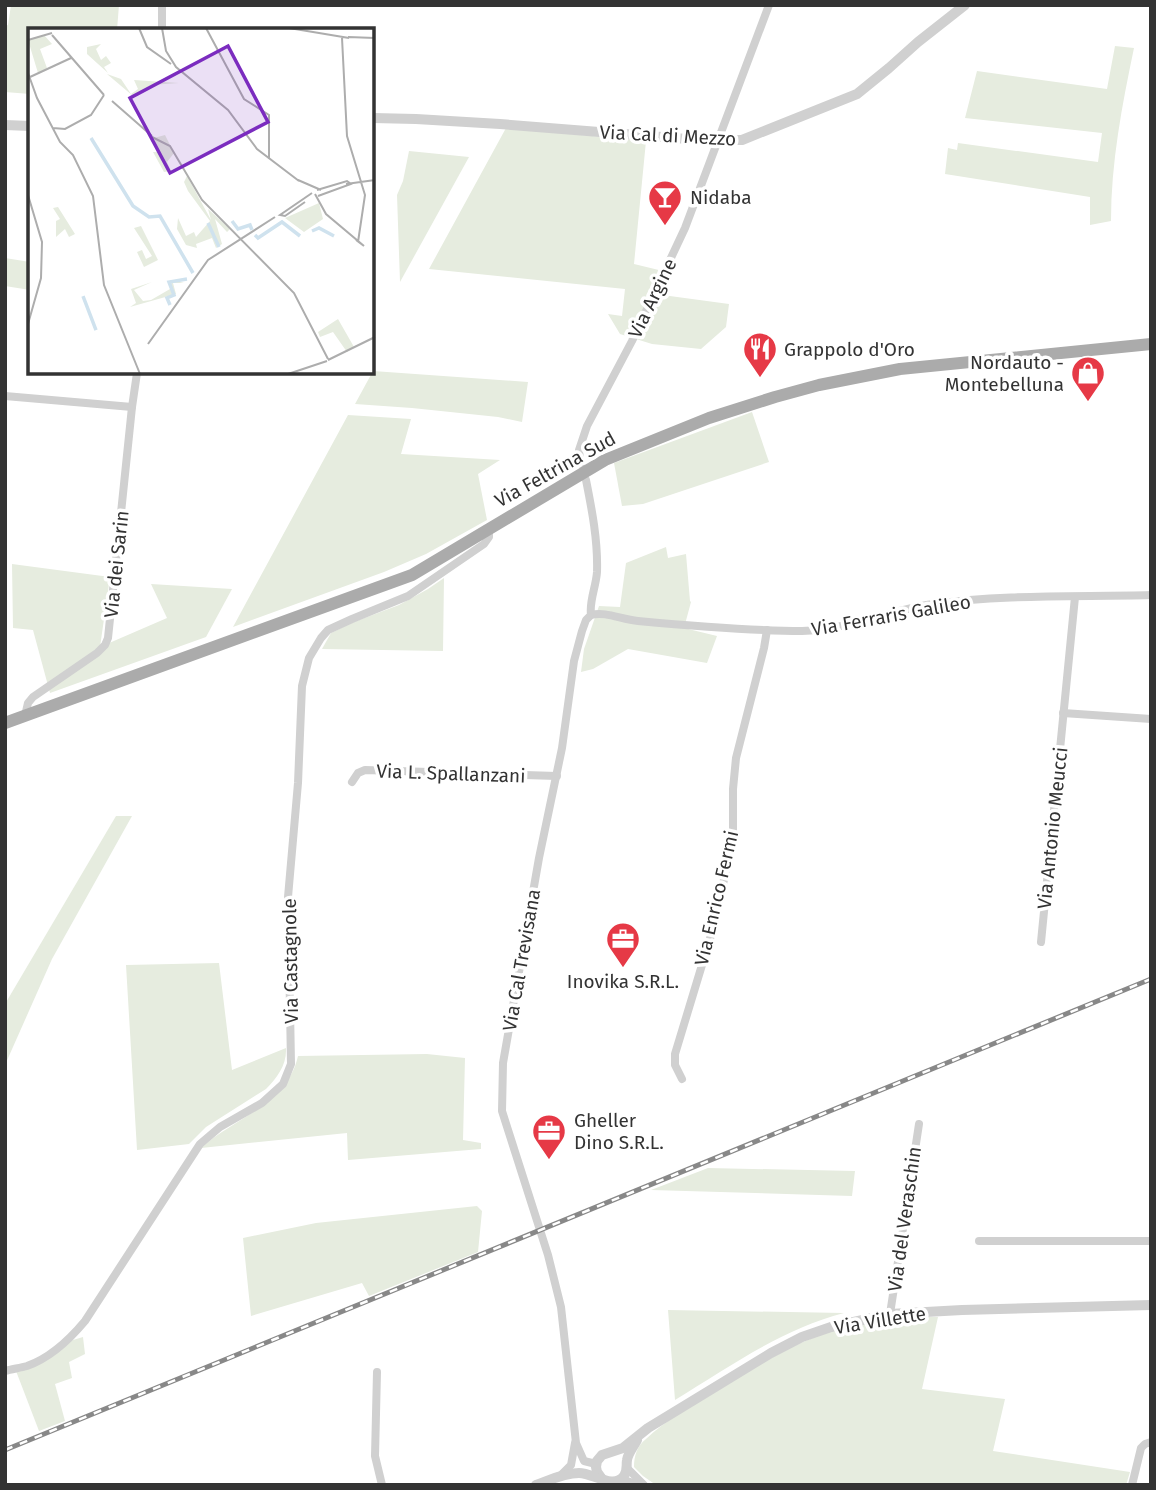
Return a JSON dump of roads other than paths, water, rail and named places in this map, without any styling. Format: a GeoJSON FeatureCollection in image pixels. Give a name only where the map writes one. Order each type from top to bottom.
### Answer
{"type":"FeatureCollection","features":[{"type":"Feature","properties":{"kind":"main road","name":"Via Feltrina Sud"},"geometry":{"type":"LineString","coordinates":[[5,723],[412,575],[616,455],[709,418],[845,379],[930,365],[1151,344]]}},
{"type":"Feature","properties":{"kind":"street"},"geometry":{"type":"LineString","coordinates":[[162,5],[162,28]]}},
{"type":"Feature","properties":{"kind":"street","name":"Via Argine"},"geometry":{"type":"LineString","coordinates":[[579,450],[587,426],[632,341],[685,228],[769,5]]}},
{"type":"Feature","properties":{"kind":"street","name":"Via Cal di Mezzo"},"geometry":{"type":"LineString","coordinates":[[374,118],[500,124],[717,141],[742,140],[857,94],[965,5]]}},
{"type":"Feature","properties":{"kind":"street"},"geometry":{"type":"LineString","coordinates":[[5,125],[28,126]]}},
{"type":"Feature","properties":{"kind":"street","name":"Via dei Sarin"},"geometry":{"type":"LineString","coordinates":[[25,716],[28,703],[33,697],[97,653],[108,638],[137,374]]}},
{"type":"Feature","properties":{"kind":"street"},"geometry":{"type":"LineString","coordinates":[[5,396],[132,407]]}},
{"type":"Feature","properties":{"kind":"street","name":"Via Cal Trevisana"},"geometry":{"type":"LineString","coordinates":[[560,1476],[571,1465],[576,1442],[561,1307],[548,1255],[502,1111],[503,1063],[557,776],[576,650],[584,624],[591,615],[596,578],[592,510],[579,450]]}},
{"type":"Feature","properties":{"kind":"street","name":"Via Castagnole"},"geometry":{"type":"LineString","coordinates":[[5,1371],[28,1366],[44,1358],[74,1334],[200,1143],[220,1127],[262,1103],[283,1084],[291,1064],[288,897],[298,783],[302,686],[307,665],[318,642],[328,630],[416,591],[484,544],[489,537],[489,528]]}},
{"type":"Feature","properties":{"kind":"street","name":"Via Ferraris Galileo"},"geometry":{"type":"LineString","coordinates":[[591,615],[601,614],[642,622],[806,631],[829,629],[915,607],[953,602],[1151,595]]}},
{"type":"Feature","properties":{"kind":"street","name":"Via Antonio Meucci"},"geometry":{"type":"LineString","coordinates":[[1041,942],[1075,597]]}},
{"type":"Feature","properties":{"kind":"street","name":"Via Enrico Fermi"},"geometry":{"type":"LineString","coordinates":[[682,1079],[675,1065],[675,1054],[712,932],[728,863],[733,832],[736,758],[767,630]]}},
{"type":"Feature","properties":{"kind":"street"},"geometry":{"type":"LineString","coordinates":[[1063,713],[1151,719]]}},
{"type":"Feature","properties":{"kind":"street","name":"Via L. Spallanzani"},"geometry":{"type":"LineString","coordinates":[[352,782],[358,773],[365,770],[557,776]]}},
{"type":"Feature","properties":{"kind":"street","name":"Via del Veraschin"},"geometry":{"type":"LineString","coordinates":[[890,1314],[919,1124]]}},
{"type":"Feature","properties":{"kind":"street"},"geometry":{"type":"LineString","coordinates":[[979,1241],[1151,1241]]}},
{"type":"Feature","properties":{"kind":"street","name":"Via Villette"},"geometry":{"type":"LineString","coordinates":[[596,1466],[599,1458],[623,1448],[648,1428],[705,1392],[771,1353],[831,1326],[890,1314],[1151,1305]]}},
{"type":"Feature","properties":{"kind":"street"},"geometry":{"type":"LineString","coordinates":[[377,1373],[375,1456],[382,1485]]}},
{"type":"Feature","properties":{"kind":"street","name":"Via Villette"},"geometry":{"type":"LineString","coordinates":[[616,1482],[624,1477],[639,1437]]}},
{"type":"Feature","properties":{"kind":"street"},"geometry":{"type":"LineString","coordinates":[[576,1442],[590,1457],[609,1452],[621,1455],[642,1485]]}},
{"type":"Feature","properties":{"kind":"street"},"geometry":{"type":"LineString","coordinates":[[576,1442],[584,1461],[596,1466]]}},
{"type":"Feature","properties":{"kind":"street"},"geometry":{"type":"LineString","coordinates":[[1132,1485],[1141,1448],[1151,1442]]}},
{"type":"Feature","properties":{"kind":"street"},"geometry":{"type":"LineString","coordinates":[[536,1485],[574,1468],[596,1466]]}},
{"type":"Feature","properties":{"kind":"street"},"geometry":{"type":"LineString","coordinates":[[596,1466],[602,1479]]}},
{"type":"Feature","properties":{"kind":"street"},"geometry":{"type":"LineString","coordinates":[[560,1476],[582,1473],[611,1483],[627,1481],[642,1485]]}},
{"type":"Feature","properties":{"kind":"railway"},"geometry":{"type":"LineString","coordinates":[[5,1450],[1151,979]]}},
{"type":"Feature","properties":{"kind":"place","name":"Nidaba"},"geometry":{"type":"Point","coordinates":[665,227]}},
{"type":"Feature","properties":{"kind":"place","name":"Grappolo d'Oro"},"geometry":{"type":"Point","coordinates":[760,379]}},
{"type":"Feature","properties":{"kind":"place","name":"Nordauto - Montebelluna"},"geometry":{"type":"Point","coordinates":[1088,403]}},
{"type":"Feature","properties":{"kind":"place","name":"Inovika S.R.L."},"geometry":{"type":"Point","coordinates":[623,969]}},
{"type":"Feature","properties":{"kind":"place","name":"Gheller Dino S.R.L."},"geometry":{"type":"Point","coordinates":[549,1161]}}]}
